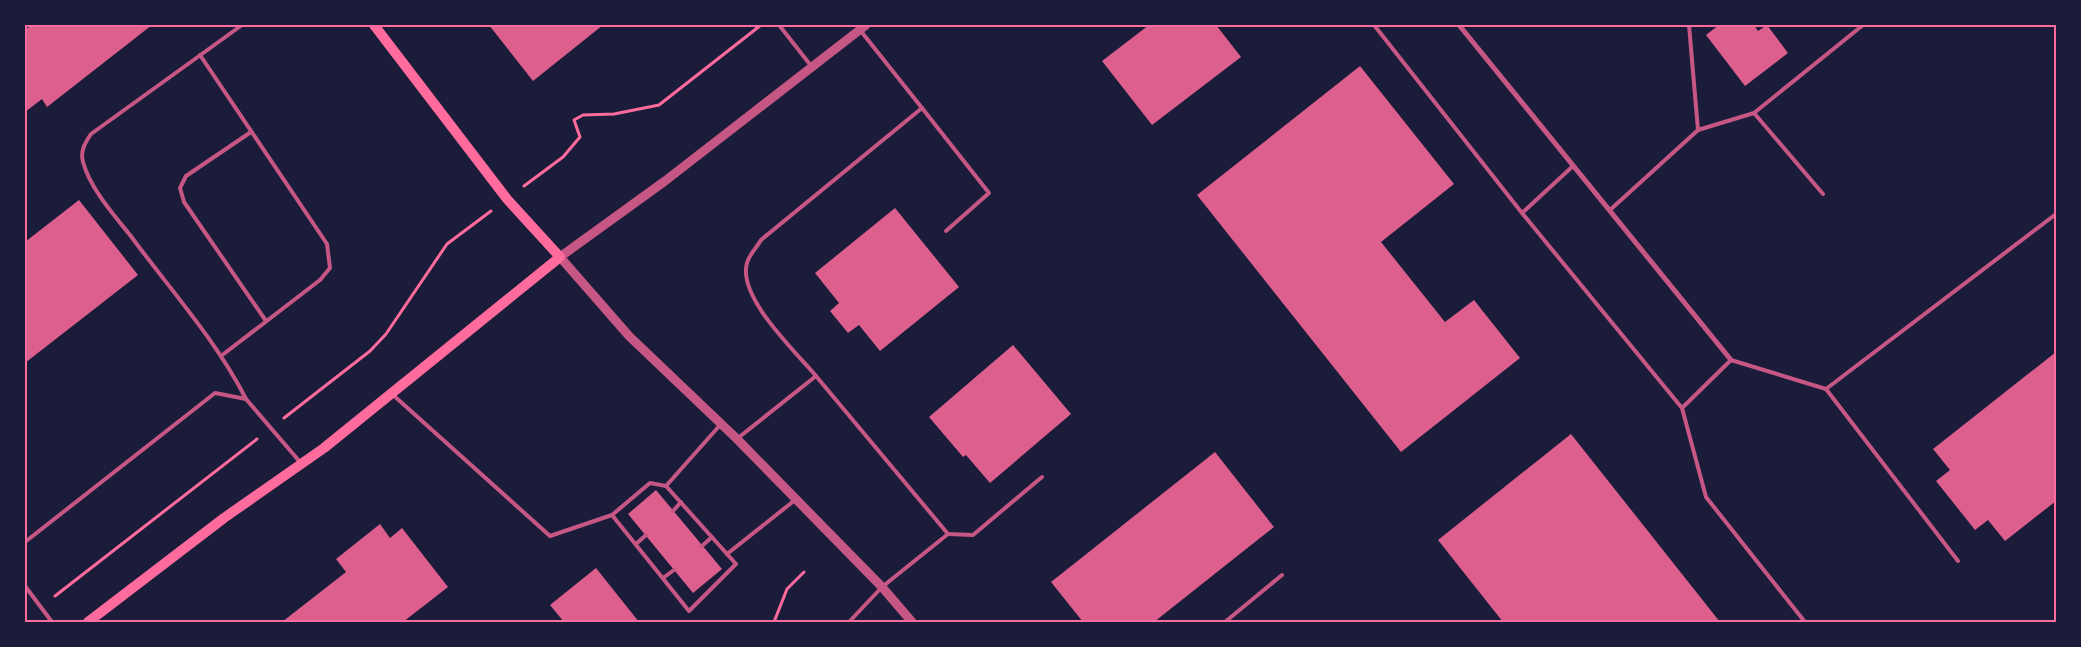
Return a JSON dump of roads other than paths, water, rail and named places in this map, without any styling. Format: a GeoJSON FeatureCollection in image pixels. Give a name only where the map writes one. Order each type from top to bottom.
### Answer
{"type":"FeatureCollection","features":[{"type":"Feature","properties":{"kind":"main road"},"geometry":{"type":"LineString","coordinates":[[88,622],[224,518],[301,464],[392,394],[560,257],[506,199],[374,25]]}},
{"type":"Feature","properties":{"kind":"street"},"geometry":{"type":"LineString","coordinates":[[1459,25],[1731,360]]}},
{"type":"Feature","properties":{"kind":"street"},"geometry":{"type":"LineString","coordinates":[[863,27],[660,185],[560,257],[629,336],[737,439],[882,587],[912,622]]}},
{"type":"Feature","properties":{"kind":"lane"},"geometry":{"type":"LineString","coordinates":[[242,25],[91,134],[83,147],[82,160],[88,176],[118,220],[221,356],[246,399],[301,464]]}},
{"type":"Feature","properties":{"kind":"lane"},"geometry":{"type":"LineString","coordinates":[[779,25],[812,67]]}},
{"type":"Feature","properties":{"kind":"lane"},"geometry":{"type":"LineString","coordinates":[[1374,25],[1522,213],[1682,408],[1706,497],[1805,622]]}},
{"type":"Feature","properties":{"kind":"lane"},"geometry":{"type":"LineString","coordinates":[[1689,25],[1698,130]]}},
{"type":"Feature","properties":{"kind":"lane"},"geometry":{"type":"LineString","coordinates":[[1610,210],[1698,130],[1754,113],[1863,25]]}},
{"type":"Feature","properties":{"kind":"lane"},"geometry":{"type":"LineString","coordinates":[[863,27],[922,108],[989,193],[946,230]]}},
{"type":"Feature","properties":{"kind":"lane"},"geometry":{"type":"LineString","coordinates":[[200,55],[327,244],[330,268],[320,280],[221,356]]}},
{"type":"Feature","properties":{"kind":"lane"},"geometry":{"type":"LineString","coordinates":[[922,108],[761,240],[746,263],[748,286],[763,314],[948,534]]}},
{"type":"Feature","properties":{"kind":"lane"},"geometry":{"type":"LineString","coordinates":[[1754,113],[1823,194]]}},
{"type":"Feature","properties":{"kind":"lane"},"geometry":{"type":"LineString","coordinates":[[251,132],[186,176],[180,188],[184,202],[266,321]]}},
{"type":"Feature","properties":{"kind":"lane"},"geometry":{"type":"LineString","coordinates":[[1522,213],[1573,166]]}},
{"type":"Feature","properties":{"kind":"lane"},"geometry":{"type":"LineString","coordinates":[[1826,389],[2056,214]]}},
{"type":"Feature","properties":{"kind":"lane"},"geometry":{"type":"LineString","coordinates":[[1682,408],[1731,360],[1826,389],[1958,561]]}},
{"type":"Feature","properties":{"kind":"lane"},"geometry":{"type":"LineString","coordinates":[[737,439],[816,376]]}},
{"type":"Feature","properties":{"kind":"lane"},"geometry":{"type":"LineString","coordinates":[[25,542],[215,393],[246,399]]}},
{"type":"Feature","properties":{"kind":"lane"},"geometry":{"type":"LineString","coordinates":[[392,394],[550,536],[612,515],[650,483],[666,486],[736,564],[689,610],[612,515]]}},
{"type":"Feature","properties":{"kind":"lane"},"geometry":{"type":"LineString","coordinates":[[666,486],[721,424]]}},
{"type":"Feature","properties":{"kind":"lane"},"geometry":{"type":"LineString","coordinates":[[849,622],[882,587],[948,534],[973,535],[1042,477]]}},
{"type":"Feature","properties":{"kind":"lane"},"geometry":{"type":"LineString","coordinates":[[727,554],[795,500]]}},
{"type":"Feature","properties":{"kind":"lane"},"geometry":{"type":"LineString","coordinates":[[673,511],[681,502]]}},
{"type":"Feature","properties":{"kind":"lane"},"geometry":{"type":"LineString","coordinates":[[636,544],[646,535]]}},
{"type":"Feature","properties":{"kind":"lane"},"geometry":{"type":"LineString","coordinates":[[702,546],[712,537]]}},
{"type":"Feature","properties":{"kind":"lane"},"geometry":{"type":"LineString","coordinates":[[663,578],[674,570]]}},
{"type":"Feature","properties":{"kind":"lane"},"geometry":{"type":"LineString","coordinates":[[1225,622],[1282,575]]}},
{"type":"Feature","properties":{"kind":"lane"},"geometry":{"type":"LineString","coordinates":[[25,586],[52,622]]}}]}
